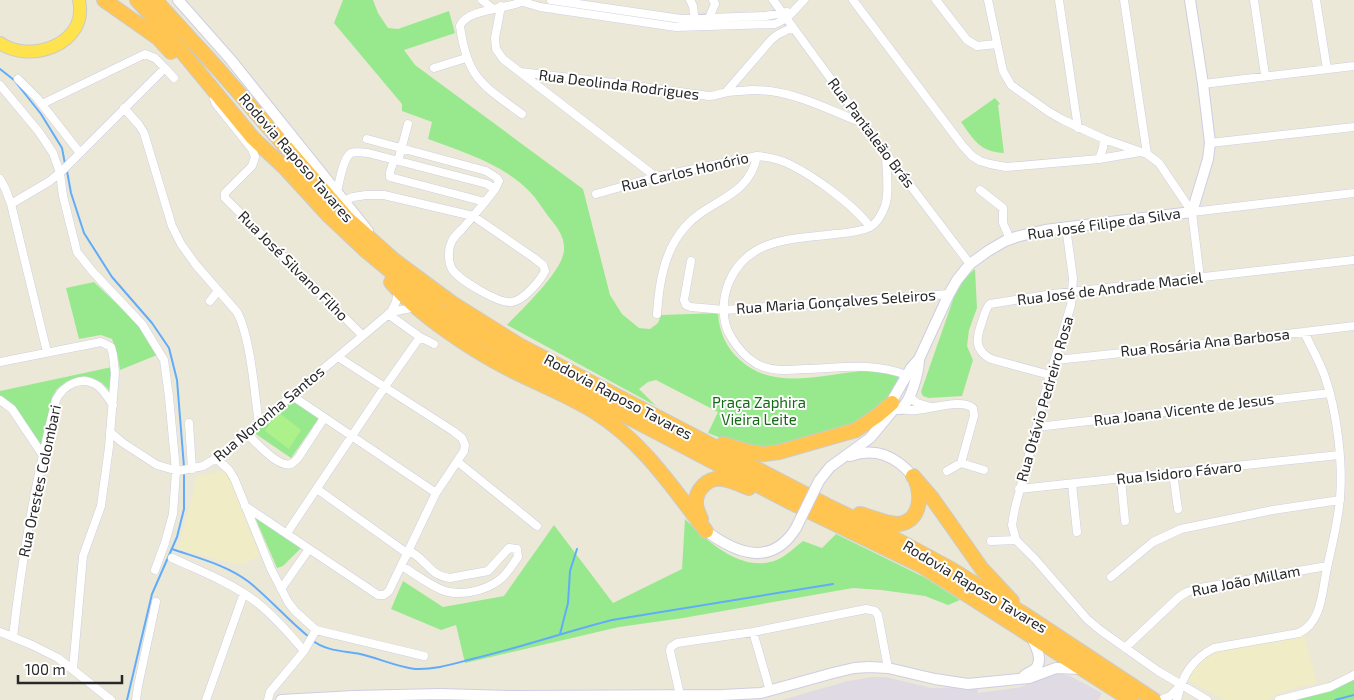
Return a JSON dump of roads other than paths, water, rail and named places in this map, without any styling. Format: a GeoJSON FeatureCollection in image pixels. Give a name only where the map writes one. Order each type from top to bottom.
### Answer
{"type":"FeatureCollection","features":[{"type":"Feature","properties":{"kind":"highway"},"geometry":{"type":"LineString","coordinates":[[0,43],[7,48],[21,51],[40,50],[62,43],[72,36],[78,26],[81,14],[79,0]]}},
{"type":"Feature","properties":{"kind":"highway"},"geometry":{"type":"LineString","coordinates":[[104,0],[158,38],[174,56],[196,69]]}},
{"type":"Feature","properties":{"kind":"highway","name":"Rodovia Raposo Tavares"},"geometry":{"type":"LineString","coordinates":[[137,0],[160,25],[253,138],[286,169],[329,216],[406,286],[449,318],[525,363],[788,501],[922,566],[1131,700]]}},
{"type":"Feature","properties":{"kind":"highway","name":"Rodovia Raposo Tavares"},"geometry":{"type":"LineString","coordinates":[[155,0],[219,70],[348,219],[380,248],[452,303],[519,345],[832,508],[911,547],[984,588],[1154,700]]}},
{"type":"Feature","properties":{"kind":"highway"},"geometry":{"type":"LineString","coordinates":[[364,249],[398,290],[416,307],[463,341],[505,367],[595,412],[618,429],[649,457],[706,531]]}},
{"type":"Feature","properties":{"kind":"highway"},"geometry":{"type":"LineString","coordinates":[[676,427],[730,447],[764,454],[780,452],[856,430],[896,407]]}},
{"type":"Feature","properties":{"kind":"highway"},"geometry":{"type":"LineString","coordinates":[[595,412],[647,427]]}},
{"type":"Feature","properties":{"kind":"highway"},"geometry":{"type":"LineString","coordinates":[[832,508],[896,524],[905,522],[914,516],[920,501],[920,494],[913,476]]}},
{"type":"Feature","properties":{"kind":"highway"},"geometry":{"type":"LineString","coordinates":[[913,476],[932,498],[982,570],[1024,614]]}},
{"type":"Feature","properties":{"kind":"highway"},"geometry":{"type":"LineString","coordinates":[[706,531],[695,505],[696,496],[700,489],[713,479],[722,479],[788,501]]}},
{"type":"Feature","properties":{"kind":"main road"},"geometry":{"type":"LineString","coordinates":[[178,0],[231,60],[380,248]]}},
{"type":"Feature","properties":{"kind":"main road"},"geometry":{"type":"LineString","coordinates":[[1190,0],[1210,143],[1208,159],[1192,212]]}},
{"type":"Feature","properties":{"kind":"main road","name":"Rua José Filipe da Silva"},"geometry":{"type":"LineString","coordinates":[[706,531],[733,548],[758,553],[770,551],[787,541],[796,528],[818,481],[830,467],[870,438],[896,407],[957,280],[970,264],[988,251],[1010,239],[1045,230],[1192,212]]}},
{"type":"Feature","properties":{"kind":"main road","name":"Rua José Filipe da Silva"},"geometry":{"type":"LineString","coordinates":[[896,407],[905,406],[909,397],[910,379]]}},
{"type":"Feature","properties":{"kind":"main road"},"geometry":{"type":"LineString","coordinates":[[842,459],[866,453],[880,453],[902,464],[913,476]]}},
{"type":"Feature","properties":{"kind":"main road"},"geometry":{"type":"LineString","coordinates":[[1022,678],[1034,670],[1039,659],[1030,636]]}},
{"type":"Feature","properties":{"kind":"main road"},"geometry":{"type":"LineString","coordinates":[[281,700],[440,694],[510,696],[680,695],[693,698],[748,697],[854,668],[888,668],[935,679],[968,684],[1022,678],[1038,675],[1056,668],[1082,669]]}},
{"type":"Feature","properties":{"kind":"street"},"geometry":{"type":"LineString","coordinates":[[482,0],[497,8]]}},
{"type":"Feature","properties":{"kind":"street"},"geometry":{"type":"LineString","coordinates":[[551,0],[611,13],[623,20],[676,27],[768,26],[775,24],[804,0]]}},
{"type":"Feature","properties":{"kind":"street"},"geometry":{"type":"LineString","coordinates":[[611,13],[612,0]]}},
{"type":"Feature","properties":{"kind":"street"},"geometry":{"type":"LineString","coordinates":[[690,0],[694,6],[694,27]]}},
{"type":"Feature","properties":{"kind":"street"},"geometry":{"type":"LineString","coordinates":[[707,27],[708,17],[714,4],[713,0]]}},
{"type":"Feature","properties":{"kind":"street","name":"Rua Pantaleão Brás"},"geometry":{"type":"LineString","coordinates":[[773,0],[970,264]]}},
{"type":"Feature","properties":{"kind":"street"},"geometry":{"type":"LineString","coordinates":[[853,0],[972,156],[990,164],[1006,167],[1098,159],[1144,152]]}},
{"type":"Feature","properties":{"kind":"street"},"geometry":{"type":"LineString","coordinates":[[936,0],[967,40],[977,46],[997,44]]}},
{"type":"Feature","properties":{"kind":"street"},"geometry":{"type":"LineString","coordinates":[[988,0],[1003,71],[1011,85],[1049,112],[1078,128],[1144,152],[1159,163],[1192,212],[1200,278]]}},
{"type":"Feature","properties":{"kind":"street"},"geometry":{"type":"LineString","coordinates":[[1059,0],[1078,128]]}},
{"type":"Feature","properties":{"kind":"street"},"geometry":{"type":"LineString","coordinates":[[1124,0],[1144,152]]}},
{"type":"Feature","properties":{"kind":"street"},"geometry":{"type":"LineString","coordinates":[[1254,0],[1265,75]]}},
{"type":"Feature","properties":{"kind":"street"},"geometry":{"type":"LineString","coordinates":[[1316,0],[1327,69]]}},
{"type":"Feature","properties":{"kind":"street"},"geometry":{"type":"LineString","coordinates":[[522,114],[484,86],[474,73],[466,58],[460,30],[461,22],[465,19],[497,8],[527,2],[611,13],[621,10],[672,18],[785,16]]}},
{"type":"Feature","properties":{"kind":"street"},"geometry":{"type":"LineString","coordinates":[[497,8],[496,49],[503,59],[656,177]]}},
{"type":"Feature","properties":{"kind":"street"},"geometry":{"type":"LineString","coordinates":[[621,10],[623,20]]}},
{"type":"Feature","properties":{"kind":"street"},"geometry":{"type":"LineString","coordinates":[[726,92],[777,34],[793,27]]}},
{"type":"Feature","properties":{"kind":"street"},"geometry":{"type":"LineString","coordinates":[[42,104],[146,54],[151,56],[174,78]]}},
{"type":"Feature","properties":{"kind":"street"},"geometry":{"type":"LineString","coordinates":[[434,68],[466,58]]}},
{"type":"Feature","properties":{"kind":"street"},"geometry":{"type":"LineString","coordinates":[[1203,84],[1265,75],[1354,66]]}},
{"type":"Feature","properties":{"kind":"street"},"geometry":{"type":"LineString","coordinates":[[11,204],[50,181],[62,171],[165,68]]}},
{"type":"Feature","properties":{"kind":"street","name":"Rua Deolinda Rodrigues"},"geometry":{"type":"LineString","coordinates":[[520,72],[613,82],[709,96],[716,96],[726,92],[752,90],[782,92],[863,122]]}},
{"type":"Feature","properties":{"kind":"street"},"geometry":{"type":"LineString","coordinates":[[18,79],[42,104],[77,156]]}},
{"type":"Feature","properties":{"kind":"street","name":"Rua José Silvano Filho"},"geometry":{"type":"LineString","coordinates":[[208,84],[216,104],[255,154],[252,166],[225,193],[225,198],[362,335]]}},
{"type":"Feature","properties":{"kind":"street"},"geometry":{"type":"LineString","coordinates":[[0,85],[46,142],[62,171],[63,196],[77,252],[93,272],[142,324],[164,360],[177,471],[173,514],[165,544],[155,570]]}},
{"type":"Feature","properties":{"kind":"street"},"geometry":{"type":"LineString","coordinates":[[124,108],[139,125],[144,134],[172,226],[181,244],[196,265],[237,312],[242,321],[259,423]]}},
{"type":"Feature","properties":{"kind":"street"},"geometry":{"type":"LineString","coordinates":[[408,124],[401,148],[390,172],[390,178],[485,202]]}},
{"type":"Feature","properties":{"kind":"street"},"geometry":{"type":"LineString","coordinates":[[1210,143],[1354,127]]}},
{"type":"Feature","properties":{"kind":"street"},"geometry":{"type":"LineString","coordinates":[[344,201],[366,194],[384,195],[473,216],[543,265],[545,271],[543,276],[526,293],[517,300],[510,302],[497,299],[461,278],[453,269],[449,259],[451,242],[473,216],[485,202],[495,189],[499,181],[497,178],[486,171],[367,139]]}},
{"type":"Feature","properties":{"kind":"street"},"geometry":{"type":"LineString","coordinates":[[1098,159],[1103,148],[1104,139]]}},
{"type":"Feature","properties":{"kind":"street"},"geometry":{"type":"LineString","coordinates":[[337,192],[346,159],[355,152],[368,153],[479,181],[495,189]]}},
{"type":"Feature","properties":{"kind":"street"},"geometry":{"type":"LineString","coordinates":[[886,153],[887,200],[882,213],[870,227],[845,233],[775,243],[752,252],[735,270],[726,290],[725,324],[733,341],[747,357],[766,367],[787,370],[868,366],[882,368],[910,379]]}},
{"type":"Feature","properties":{"kind":"street"},"geometry":{"type":"LineString","coordinates":[[657,314],[658,293],[663,269],[677,238],[686,226],[709,207],[743,186],[753,170],[757,156]]}},
{"type":"Feature","properties":{"kind":"street","name":"Rua Carlos Honório"},"geometry":{"type":"LineString","coordinates":[[596,194],[656,177],[757,156],[770,157],[790,164],[834,192],[865,220],[870,227]]}},
{"type":"Feature","properties":{"kind":"street"},"geometry":{"type":"LineString","coordinates":[[0,179],[11,204],[47,352]]}},
{"type":"Feature","properties":{"kind":"street"},"geometry":{"type":"LineString","coordinates":[[980,190],[1004,208],[1003,223],[1010,239]]}},
{"type":"Feature","properties":{"kind":"street","name":"Rua José Filipe da Silva"},"geometry":{"type":"LineString","coordinates":[[1192,212],[1354,193]]}},
{"type":"Feature","properties":{"kind":"street","name":"Rua Otávio Pedreiro Rosa"},"geometry":{"type":"LineString","coordinates":[[1016,540],[1012,525],[1020,489],[1050,375],[1056,360],[1072,293],[1073,278],[1066,227]]}},
{"type":"Feature","properties":{"kind":"street","name":"Rua José de Andrade Maciel"},"geometry":{"type":"LineString","coordinates":[[1050,375],[991,359],[984,355],[978,344],[978,331],[985,311],[990,304],[1053,294],[1354,260]]}},
{"type":"Feature","properties":{"kind":"street","name":"Rua Maria Gonçalves Seleiros"},"geometry":{"type":"LineString","coordinates":[[691,261],[684,296],[686,305],[691,307],[724,310],[949,294]]}},
{"type":"Feature","properties":{"kind":"street"},"geometry":{"type":"LineString","coordinates":[[210,300],[218,290]]}},
{"type":"Feature","properties":{"kind":"street"},"geometry":{"type":"LineString","coordinates":[[398,290],[396,302],[389,313],[420,337],[434,344]]}},
{"type":"Feature","properties":{"kind":"street","name":"Rua Noronha Santos"},"geometry":{"type":"LineString","coordinates":[[110,432],[122,443],[156,465],[177,471],[204,466],[217,459],[389,313],[416,307]]}},
{"type":"Feature","properties":{"kind":"street","name":"Rua Rosária Ana Barbosa"},"geometry":{"type":"LineString","coordinates":[[1056,360],[1354,326]]}},
{"type":"Feature","properties":{"kind":"street"},"geometry":{"type":"LineString","coordinates":[[1161,700],[1170,696],[1180,685],[1188,670],[1203,653],[1214,648],[1299,633],[1310,626],[1314,620],[1320,603],[1340,500],[1341,478],[1334,412],[1330,393],[1324,375],[1304,332]]}},
{"type":"Feature","properties":{"kind":"street"},"geometry":{"type":"LineString","coordinates":[[288,533],[420,337]]}},
{"type":"Feature","properties":{"kind":"street"},"geometry":{"type":"LineString","coordinates":[[0,362],[101,342],[111,347],[113,355],[113,405],[101,506],[83,556],[73,669]]}},
{"type":"Feature","properties":{"kind":"street"},"geometry":{"type":"LineString","coordinates":[[245,506],[378,595],[384,595],[389,592],[436,493],[458,462],[465,445],[462,438],[453,431],[338,357]]}},
{"type":"Feature","properties":{"kind":"street","name":"Rua Orestes Colombari"},"geometry":{"type":"LineString","coordinates":[[13,637],[19,579],[42,454],[56,400],[60,393],[71,383],[79,381],[90,382],[99,387],[113,405]]}},
{"type":"Feature","properties":{"kind":"street","name":"Rua Joana Vicente de Jesus"},"geometry":{"type":"LineString","coordinates":[[1037,426],[1330,393]]}},
{"type":"Feature","properties":{"kind":"street"},"geometry":{"type":"LineString","coordinates":[[291,395],[436,493]]}},
{"type":"Feature","properties":{"kind":"street"},"geometry":{"type":"LineString","coordinates":[[909,397],[917,403],[933,407]]}},
{"type":"Feature","properties":{"kind":"street"},"geometry":{"type":"LineString","coordinates":[[0,400],[12,409],[42,454]]}},
{"type":"Feature","properties":{"kind":"street"},"geometry":{"type":"LineString","coordinates":[[896,407],[916,411],[933,407],[964,404],[973,408],[974,416],[961,463],[947,471]]}},
{"type":"Feature","properties":{"kind":"street"},"geometry":{"type":"LineString","coordinates":[[247,434],[278,461],[286,465],[293,464],[324,418]]}},
{"type":"Feature","properties":{"kind":"street"},"geometry":{"type":"LineString","coordinates":[[188,423],[190,470]]}},
{"type":"Feature","properties":{"kind":"street","name":"Rua Isidoro Fávaro"},"geometry":{"type":"LineString","coordinates":[[1020,489],[1339,455]]}},
{"type":"Feature","properties":{"kind":"street"},"geometry":{"type":"LineString","coordinates":[[217,459],[234,478],[288,602],[315,632],[360,639],[424,656]]}},
{"type":"Feature","properties":{"kind":"street"},"geometry":{"type":"LineString","coordinates":[[458,462],[537,526]]}},
{"type":"Feature","properties":{"kind":"street"},"geometry":{"type":"LineString","coordinates":[[961,463],[984,470]]}},
{"type":"Feature","properties":{"kind":"street"},"geometry":{"type":"LineString","coordinates":[[1173,473],[1178,509]]}},
{"type":"Feature","properties":{"kind":"street"},"geometry":{"type":"LineString","coordinates":[[1121,479],[1125,521]]}},
{"type":"Feature","properties":{"kind":"street"},"geometry":{"type":"LineString","coordinates":[[1072,484],[1077,532]]}},
{"type":"Feature","properties":{"kind":"street"},"geometry":{"type":"LineString","coordinates":[[317,489],[409,553],[418,555],[425,566],[444,578],[488,571],[509,548],[517,549],[519,552],[518,557],[499,580],[489,586],[472,591],[454,593],[429,583],[402,566]]}},
{"type":"Feature","properties":{"kind":"street"},"geometry":{"type":"LineString","coordinates":[[1111,577],[1153,542],[1181,530],[1273,510],[1340,500]]}},
{"type":"Feature","properties":{"kind":"street"},"geometry":{"type":"LineString","coordinates":[[991,541],[1016,540],[1087,619],[1125,648],[1180,685],[1207,700]]}},
{"type":"Feature","properties":{"kind":"street"},"geometry":{"type":"LineString","coordinates":[[281,589],[309,549]]}},
{"type":"Feature","properties":{"kind":"street"},"geometry":{"type":"LineString","coordinates":[[172,558],[244,593],[285,629],[304,650]]}},
{"type":"Feature","properties":{"kind":"street","name":"Rua João Millam"},"geometry":{"type":"LineString","coordinates":[[1125,648],[1179,596],[1187,592],[1200,588],[1327,566]]}},
{"type":"Feature","properties":{"kind":"street"},"geometry":{"type":"LineString","coordinates":[[206,700],[244,593]]}},
{"type":"Feature","properties":{"kind":"street"},"geometry":{"type":"LineString","coordinates":[[136,700],[156,602]]}},
{"type":"Feature","properties":{"kind":"street"},"geometry":{"type":"LineString","coordinates":[[680,695],[670,652],[673,645],[677,643],[754,632],[871,610],[878,615],[888,668]]}},
{"type":"Feature","properties":{"kind":"street"},"geometry":{"type":"LineString","coordinates":[[0,632],[58,658],[111,700]]}},
{"type":"Feature","properties":{"kind":"street"},"geometry":{"type":"LineString","coordinates":[[268,700],[270,692],[304,650],[315,632]]}},
{"type":"Feature","properties":{"kind":"street"},"geometry":{"type":"LineString","coordinates":[[754,632],[770,691]]}},
{"type":"Feature","properties":{"kind":"street"},"geometry":{"type":"LineString","coordinates":[[1279,700],[1330,686],[1354,675]]}},
{"type":"Feature","properties":{"kind":"street"},"geometry":{"type":"LineString","coordinates":[[1177,700],[1180,685]]}},
{"type":"Feature","properties":{"kind":"waterway"},"geometry":{"type":"LineString","coordinates":[[0,69],[14,80],[41,114],[62,148],[65,164]]}},
{"type":"Feature","properties":{"kind":"waterway"},"geometry":{"type":"LineString","coordinates":[[67,171],[71,193],[84,233],[112,277],[152,323],[169,348],[177,380],[184,467]]}},
{"type":"Feature","properties":{"kind":"waterway"},"geometry":{"type":"LineString","coordinates":[[127,700],[152,594],[177,537],[184,509],[184,471]]}},
{"type":"Feature","properties":{"kind":"waterway"},"geometry":{"type":"LineString","coordinates":[[172,549],[212,562],[240,576],[257,589],[309,637]]}},
{"type":"Feature","properties":{"kind":"waterway"},"geometry":{"type":"LineString","coordinates":[[560,634],[568,603],[570,571],[577,549]]}},
{"type":"Feature","properties":{"kind":"waterway"},"geometry":{"type":"LineString","coordinates":[[312,640],[329,648],[360,654],[401,666],[429,669],[490,655],[612,620],[833,584]]}},
{"type":"Feature","properties":{"kind":"waterway"},"geometry":{"type":"LineString","coordinates":[[1335,700],[1354,695]]}},
{"type":"Feature","properties":{"kind":"park label","name":"Praça Zaphira Vieira Leite"},"geometry":{"type":"Point","coordinates":[759,412]}}]}
